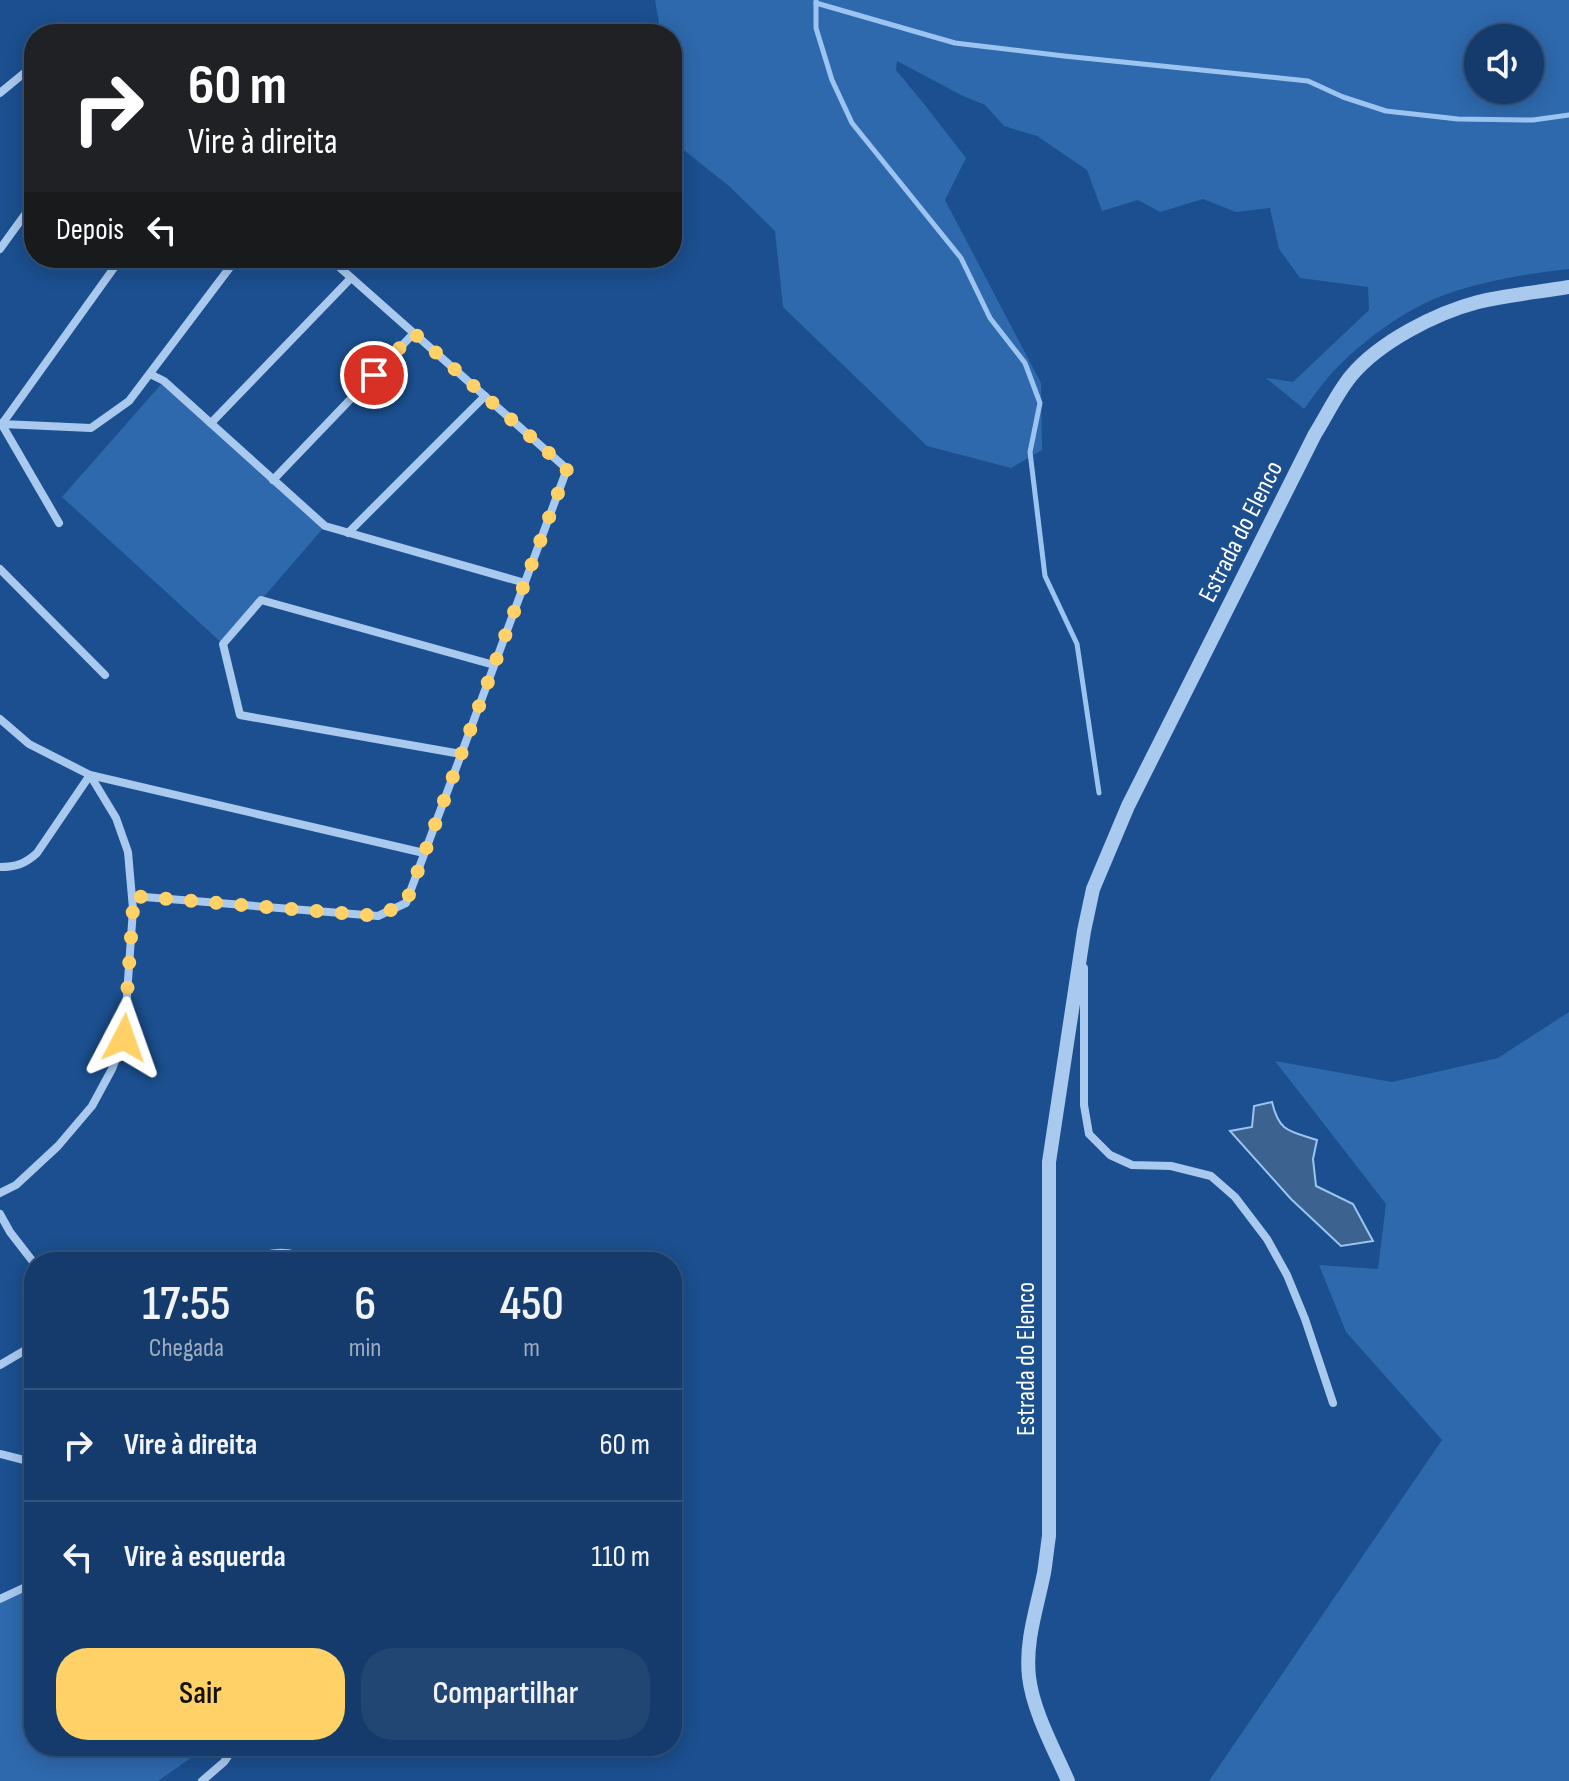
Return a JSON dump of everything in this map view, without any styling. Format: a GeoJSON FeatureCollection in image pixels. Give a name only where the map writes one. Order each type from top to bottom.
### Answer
{"type":"FeatureCollection","features":[{"type":"Feature","properties":{"kind":"street"},"geometry":{"type":"LineString","coordinates":[[0,93],[24,73]]}},
{"type":"Feature","properties":{"kind":"street"},"geometry":{"type":"LineString","coordinates":[[0,249],[24,216]]}},
{"type":"Feature","properties":{"kind":"street"},"geometry":{"type":"LineString","coordinates":[[1,423],[114,268]]}},
{"type":"Feature","properties":{"kind":"street"},"geometry":{"type":"LineString","coordinates":[[1,423],[91,428],[129,401],[230,268]]}},
{"type":"Feature","properties":{"kind":"street"},"geometry":{"type":"LineString","coordinates":[[132,896],[378,916],[406,903],[567,469],[340,268]]}},
{"type":"Feature","properties":{"kind":"street"},"geometry":{"type":"LineString","coordinates":[[211,423],[351,278]]}},
{"type":"Feature","properties":{"kind":"street","name":"Estrada do Elenco"},"geometry":{"type":"LineString","coordinates":[[1068,1781],[1036,1706],[1029,1679],[1028,1657],[1049,1536],[1049,1162],[1093,889],[1128,806],[1315,434],[1351,376],[1377,351],[1403,333],[1433,319],[1477,302],[1569,287]]}},
{"type":"Feature","properties":{"kind":"street"},"geometry":{"type":"LineString","coordinates":[[273,480],[414,333]]}},
{"type":"Feature","properties":{"kind":"street"},"geometry":{"type":"LineString","coordinates":[[150,374],[164,381],[325,526],[525,583]]}},
{"type":"Feature","properties":{"kind":"street"},"geometry":{"type":"LineString","coordinates":[[348,533],[485,396]]}},
{"type":"Feature","properties":{"kind":"street"},"geometry":{"type":"LineString","coordinates":[[1,423],[59,523]]}},
{"type":"Feature","properties":{"kind":"street"},"geometry":{"type":"LineString","coordinates":[[0,569],[105,675]]}},
{"type":"Feature","properties":{"kind":"street"},"geometry":{"type":"LineString","coordinates":[[461,754],[240,715],[223,644],[261,600],[494,665]]}},
{"type":"Feature","properties":{"kind":"street"},"geometry":{"type":"LineString","coordinates":[[0,719],[29,744],[90,775],[424,853]]}},
{"type":"Feature","properties":{"kind":"street"},"geometry":{"type":"LineString","coordinates":[[0,867],[16,867],[37,853],[90,775]]}},
{"type":"Feature","properties":{"kind":"street"},"geometry":{"type":"LineString","coordinates":[[0,1193],[16,1185],[58,1146],[92,1106],[124,1038],[133,909],[128,852],[116,818],[90,775]]}},
{"type":"Feature","properties":{"kind":"street","name":"Estrada do Elenco"},"geometry":{"type":"LineString","coordinates":[[1084,931],[1084,1105],[1089,1134],[1110,1155],[1132,1165],[1171,1166],[1211,1176],[1235,1197],[1267,1239],[1287,1275],[1333,1403]]}},
{"type":"Feature","properties":{"kind":"street"},"geometry":{"type":"LineString","coordinates":[[0,1214],[25,1252]]}},
{"type":"Feature","properties":{"kind":"street"},"geometry":{"type":"LineString","coordinates":[[0,1365],[24,1351]]}},
{"type":"Feature","properties":{"kind":"street"},"geometry":{"type":"LineString","coordinates":[[0,1454],[24,1460]]}},
{"type":"Feature","properties":{"kind":"street"},"geometry":{"type":"LineString","coordinates":[[0,1599],[24,1588]]}},
{"type":"Feature","properties":{"kind":"street"},"geometry":{"type":"LineString","coordinates":[[202,1781],[228,1756]]}},
{"type":"Feature","properties":{"kind":"shaded area"},"geometry":{"type":"Polygon","coordinates":[[[655,0],[1569,0],[1569,269],[1486,283],[1424,304],[1358,348],[1331,374],[1304,409],[1266,378],[1293,382],[1369,310],[1368,287],[1300,278],[1279,249],[1270,208],[1236,212],[1203,199],[1160,212],[1138,200],[1102,211],[1087,170],[1037,136],[1004,126],[985,105],[897,61],[896,70],[966,158],[945,200],[1041,383],[1042,450],[1011,468],[927,446],[783,307],[775,231],[729,186],[682,149],[682,24],[659,24],[655,0]]]}},
{"type":"Feature","properties":{"kind":"shaded area"},"geometry":{"type":"Polygon","coordinates":[[[164,381],[325,526],[223,644],[62,497],[164,381]]]}},
{"type":"Feature","properties":{"kind":"shaded area"},"geometry":{"type":"Polygon","coordinates":[[[1569,1012],[1569,1781],[1209,1781],[1442,1440],[1346,1332],[1319,1265],[1378,1269],[1386,1204],[1275,1061],[1392,1082],[1498,1058],[1569,1012]]]}},
{"type":"Feature","properties":{"kind":"shaded area"},"geometry":{"type":"Polygon","coordinates":[[[1272,1102],[1282,1125],[1317,1140],[1313,1159],[1316,1186],[1353,1204],[1373,1241],[1341,1246],[1291,1199],[1230,1131],[1252,1127],[1254,1106],[1272,1102]]]}},
{"type":"Feature","properties":{"kind":"shaded area"},"geometry":{"type":"Polygon","coordinates":[[[24,1588],[24,1756],[194,1756],[158,1781],[0,1781],[0,1599],[24,1588]]]}},
{"type":"Feature","properties":{"kind":"waterway"},"geometry":{"type":"LineString","coordinates":[[816,0],[816,28],[832,80],[852,123],[961,258],[990,318],[1025,363],[1040,403],[1030,452],[1045,576],[1077,644],[1099,793]]}},
{"type":"Feature","properties":{"kind":"waterway"},"geometry":{"type":"LineString","coordinates":[[816,3],[955,43],[1308,81],[1386,111],[1458,119],[1533,120],[1569,115]]}},
{"type":"Feature","properties":{"kind":"route"},"geometry":{"type":"LineString","coordinates":[[124,1038],[132,896],[378,916],[406,903],[567,469],[414,333],[374,375]]}}]}
